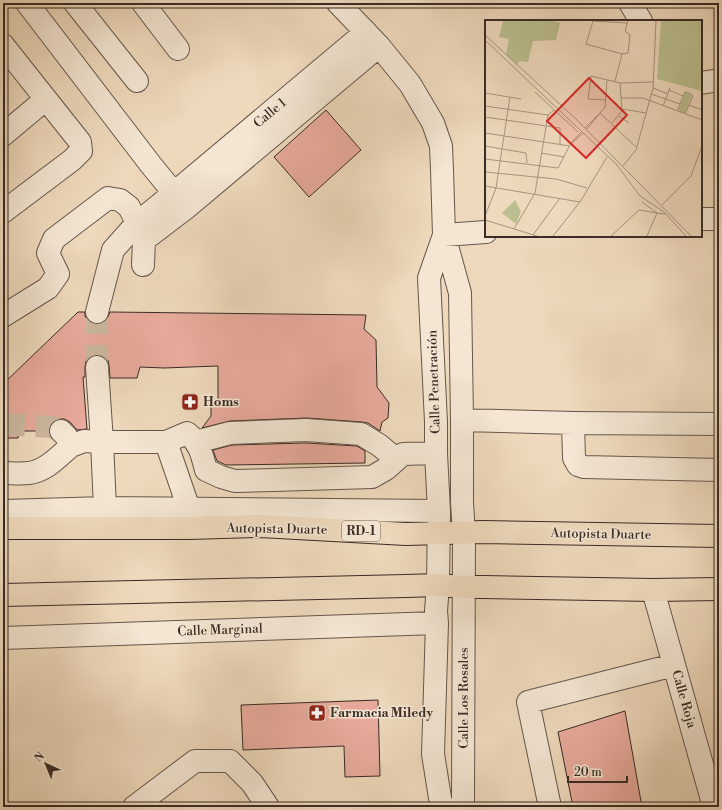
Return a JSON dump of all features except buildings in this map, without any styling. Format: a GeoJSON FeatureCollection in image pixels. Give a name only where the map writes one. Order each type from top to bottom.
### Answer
{"type":"FeatureCollection","features":[{"type":"Feature","properties":{"kind":"highway","name":"Autopista Duarte"},"geometry":{"type":"LineString","coordinates":[[3,528],[189,528],[260,526],[406,534],[483,532],[719,536]]}},
{"type":"Feature","properties":{"kind":"highway"},"geometry":{"type":"LineString","coordinates":[[3,595],[438,585],[463,587],[719,590]]}},
{"type":"Feature","properties":{"kind":"street"},"geometry":{"type":"LineString","coordinates":[[27,3],[151,165],[180,200]]}},
{"type":"Feature","properties":{"kind":"street"},"geometry":{"type":"LineString","coordinates":[[75,3],[137,81]]}},
{"type":"Feature","properties":{"kind":"street"},"geometry":{"type":"LineString","coordinates":[[143,3],[178,49]]}},
{"type":"Feature","properties":{"kind":"street","name":"Calle Penetración"},"geometry":{"type":"LineString","coordinates":[[338,3],[372,39],[410,84],[433,123],[441,146],[444,235],[460,293],[462,503],[464,533],[463,587]]}},
{"type":"Feature","properties":{"kind":"street"},"geometry":{"type":"LineString","coordinates":[[630,3],[640,20]]}},
{"type":"Feature","properties":{"kind":"street","name":"Calle 1"},"geometry":{"type":"LineString","coordinates":[[97,312],[113,250],[141,231],[180,200],[372,39]]}},
{"type":"Feature","properties":{"kind":"street"},"geometry":{"type":"LineString","coordinates":[[3,212],[72,160],[81,151],[80,142],[46,99],[6,54]]}},
{"type":"Feature","properties":{"kind":"street"},"geometry":{"type":"LineString","coordinates":[[702,82],[719,80]]}},
{"type":"Feature","properties":{"kind":"street"},"geometry":{"type":"LineString","coordinates":[[3,135],[46,99]]}},
{"type":"Feature","properties":{"kind":"street"},"geometry":{"type":"LineString","coordinates":[[3,316],[48,288],[58,274],[48,253],[54,239],[108,198],[120,200],[129,207],[141,231],[143,265]]}},
{"type":"Feature","properties":{"kind":"street"},"geometry":{"type":"LineString","coordinates":[[702,219],[719,219]]}},
{"type":"Feature","properties":{"kind":"street"},"geometry":{"type":"LineString","coordinates":[[444,235],[485,232]]}},
{"type":"Feature","properties":{"kind":"street","name":"Calle Penetración"},"geometry":{"type":"LineString","coordinates":[[438,585],[439,511],[429,278],[444,235]]}},
{"type":"Feature","properties":{"kind":"street"},"geometry":{"type":"LineString","coordinates":[[97,367],[105,508]]}},
{"type":"Feature","properties":{"kind":"street"},"geometry":{"type":"LineString","coordinates":[[462,420],[573,423],[719,424]]}},
{"type":"Feature","properties":{"kind":"street"},"geometry":{"type":"LineString","coordinates":[[573,423],[574,458],[578,464],[584,467],[719,470]]}},
{"type":"Feature","properties":{"kind":"street"},"geometry":{"type":"LineString","coordinates":[[196,442],[230,433],[306,430],[361,434],[396,459]]}},
{"type":"Feature","properties":{"kind":"street"},"geometry":{"type":"LineString","coordinates":[[3,473],[30,473],[41,469],[51,463],[66,438],[102,442],[166,442],[187,433],[194,438],[199,446],[206,470],[221,477],[235,480],[372,477],[386,469],[396,459],[404,454],[436,453]]}},
{"type":"Feature","properties":{"kind":"street"},"geometry":{"type":"LineString","coordinates":[[166,442],[189,509]]}},
{"type":"Feature","properties":{"kind":"street"},"geometry":{"type":"LineString","coordinates":[[3,511],[105,508],[439,511]]}},
{"type":"Feature","properties":{"kind":"street"},"geometry":{"type":"LineString","coordinates":[[438,585],[436,610],[437,623],[433,754],[441,804],[443,807]]}},
{"type":"Feature","properties":{"kind":"street","name":"Calle Los Rosales"},"geometry":{"type":"LineString","coordinates":[[459,807],[463,802],[463,587]]}},
{"type":"Feature","properties":{"kind":"street","name":"Calle Roja"},"geometry":{"type":"LineString","coordinates":[[653,590],[714,807]]}},
{"type":"Feature","properties":{"kind":"street","name":"Calle Marginal"},"geometry":{"type":"LineString","coordinates":[[3,638],[437,623]]}},
{"type":"Feature","properties":{"kind":"street"},"geometry":{"type":"LineString","coordinates":[[550,807],[528,702],[674,665]]}},
{"type":"Feature","properties":{"kind":"street"},"geometry":{"type":"LineString","coordinates":[[134,807],[195,761],[230,761],[252,783],[268,807]]}},
{"type":"Feature","properties":{"kind":"tunnel"},"geometry":{"type":"LineString","coordinates":[[97,312],[97,367]]}},
{"type":"Feature","properties":{"kind":"tunnel"},"geometry":{"type":"LineString","coordinates":[[3,424],[52,427],[61,431]]}},
{"type":"Feature","properties":{"kind":"place","name":"Homs"},"geometry":{"type":"Point","coordinates":[190,402]}},
{"type":"Feature","properties":{"kind":"place","name":"Farmacia Miledy"},"geometry":{"type":"Point","coordinates":[317,713]}}]}
